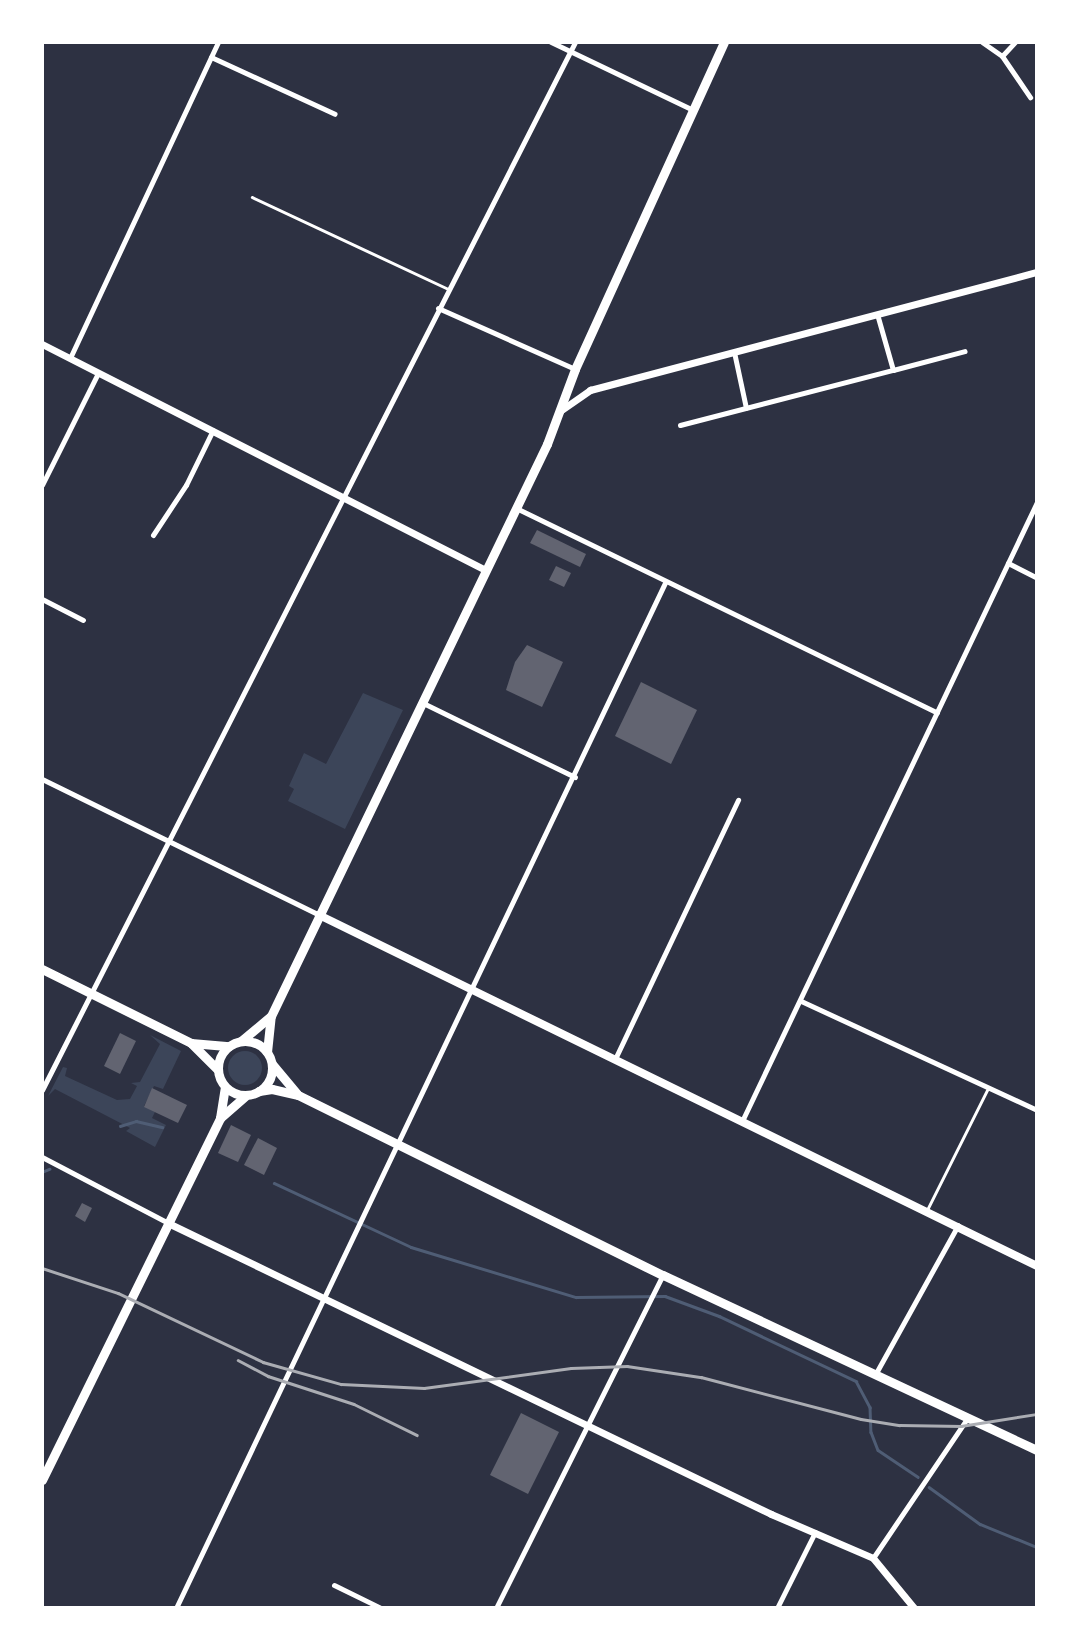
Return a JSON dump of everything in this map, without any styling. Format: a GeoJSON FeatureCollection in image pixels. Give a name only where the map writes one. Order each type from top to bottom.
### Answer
{"type":"FeatureCollection","features":[{"type":"Feature","properties":{"kind":"main road"},"geometry":{"type":"LineString","coordinates":[[298,1096],[271,1062],[267,1052],[271,1016],[516,508],[560,411],[575,369],[724,42]]}},
{"type":"Feature","properties":{"kind":"main road"},"geometry":{"type":"LineString","coordinates":[[319,915],[743,1119],[1037,1266]]}},
{"type":"Feature","properties":{"kind":"main road"},"geometry":{"type":"LineString","coordinates":[[42,969],[191,1043],[218,1070],[225,1087],[220,1118],[45,1466],[42,1480]]}},
{"type":"Feature","properties":{"kind":"main road"},"geometry":{"type":"LineString","coordinates":[[241,1042],[271,1016]]}},
{"type":"Feature","properties":{"kind":"main road"},"geometry":{"type":"LineString","coordinates":[[191,1043],[229,1046],[253,1042],[267,1052]]}},
{"type":"Feature","properties":{"kind":"main road"},"geometry":{"type":"LineString","coordinates":[[218,1070],[220,1057],[229,1046]]}},
{"type":"Feature","properties":{"kind":"main road"},"geometry":{"type":"LineString","coordinates":[[259,1091],[270,1079],[271,1062]]}},
{"type":"Feature","properties":{"kind":"main road"},"geometry":{"type":"LineString","coordinates":[[225,1087],[245,1096]]}},
{"type":"Feature","properties":{"kind":"main road"},"geometry":{"type":"LineString","coordinates":[[220,1118],[245,1096],[259,1091],[272,1089],[298,1096],[663,1275],[1037,1450]]}},
{"type":"Feature","properties":{"kind":"street"},"geometry":{"type":"LineString","coordinates":[[69,358],[218,42]]}},
{"type":"Feature","properties":{"kind":"street"},"geometry":{"type":"LineString","coordinates":[[551,42],[692,110]]}},
{"type":"Feature","properties":{"kind":"street"},"geometry":{"type":"LineString","coordinates":[[42,1090],[575,42]]}},
{"type":"Feature","properties":{"kind":"street"},"geometry":{"type":"LineString","coordinates":[[982,42],[1002,56],[1030,97]]}},
{"type":"Feature","properties":{"kind":"street"},"geometry":{"type":"LineString","coordinates":[[1002,56],[1015,42]]}},
{"type":"Feature","properties":{"kind":"street"},"geometry":{"type":"LineString","coordinates":[[211,57],[335,114]]}},
{"type":"Feature","properties":{"kind":"street"},"geometry":{"type":"LineString","coordinates":[[560,411],[590,390],[1037,272]]}},
{"type":"Feature","properties":{"kind":"street"},"geometry":{"type":"LineString","coordinates":[[438,307],[575,369]]}},
{"type":"Feature","properties":{"kind":"street"},"geometry":{"type":"LineString","coordinates":[[877,314],[893,370]]}},
{"type":"Feature","properties":{"kind":"street"},"geometry":{"type":"LineString","coordinates":[[42,344],[213,430],[341,499],[486,570]]}},
{"type":"Feature","properties":{"kind":"street"},"geometry":{"type":"LineString","coordinates":[[680,425],[965,351]]}},
{"type":"Feature","properties":{"kind":"street"},"geometry":{"type":"LineString","coordinates":[[734,352],[746,408]]}},
{"type":"Feature","properties":{"kind":"street"},"geometry":{"type":"LineString","coordinates":[[42,485],[98,373]]}},
{"type":"Feature","properties":{"kind":"street"},"geometry":{"type":"LineString","coordinates":[[153,535],[186,485],[213,430]]}},
{"type":"Feature","properties":{"kind":"street"},"geometry":{"type":"LineString","coordinates":[[743,1119],[1037,502]]}},
{"type":"Feature","properties":{"kind":"street"},"geometry":{"type":"LineString","coordinates":[[516,508],[665,583],[937,712]]}},
{"type":"Feature","properties":{"kind":"street"},"geometry":{"type":"LineString","coordinates":[[1008,563],[1037,578]]}},
{"type":"Feature","properties":{"kind":"street"},"geometry":{"type":"LineString","coordinates":[[176,1608],[575,777],[665,583]]}},
{"type":"Feature","properties":{"kind":"street"},"geometry":{"type":"LineString","coordinates":[[42,600],[83,620]]}},
{"type":"Feature","properties":{"kind":"street"},"geometry":{"type":"LineString","coordinates":[[424,703],[575,777]]}},
{"type":"Feature","properties":{"kind":"street"},"geometry":{"type":"LineString","coordinates":[[42,779],[319,915]]}},
{"type":"Feature","properties":{"kind":"street"},"geometry":{"type":"LineString","coordinates":[[615,1059],[738,800]]}},
{"type":"Feature","properties":{"kind":"street"},"geometry":{"type":"LineString","coordinates":[[801,1001],[1037,1110]]}},
{"type":"Feature","properties":{"kind":"street"},"geometry":{"type":"LineString","coordinates":[[42,1157],[169,1223],[873,1558],[914,1608]]}},
{"type":"Feature","properties":{"kind":"street"},"geometry":{"type":"LineString","coordinates":[[876,1373],[957,1225]]}},
{"type":"Feature","properties":{"kind":"street"},"geometry":{"type":"LineString","coordinates":[[496,1608],[663,1275]]}},
{"type":"Feature","properties":{"kind":"street"},"geometry":{"type":"LineString","coordinates":[[873,1558],[968,1417]]}},
{"type":"Feature","properties":{"kind":"street"},"geometry":{"type":"LineString","coordinates":[[777,1608],[815,1532]]}},
{"type":"Feature","properties":{"kind":"street"},"geometry":{"type":"LineString","coordinates":[[334,1585],[381,1608]]}},
{"type":"Feature","properties":{"kind":"lane"},"geometry":{"type":"LineString","coordinates":[[251,197],[448,289]]}},
{"type":"Feature","properties":{"kind":"lane"},"geometry":{"type":"LineString","coordinates":[[927,1210],[989,1087]]}},
{"type":"Feature","properties":{"kind":"shaded area"},"geometry":{"type":"Polygon","coordinates":[[[363,693],[403,710],[345,829],[288,801],[294,789],[289,786],[304,753],[326,764],[363,693]]]}},
{"type":"Feature","properties":{"kind":"shaded area"},"geometry":{"type":"Polygon","coordinates":[[[150,1035],[181,1051],[163,1089],[154,1086],[144,1106],[155,1112],[152,1118],[166,1125],[155,1147],[126,1131],[130,1128],[55,1089],[48,1096],[63,1067],[67,1068],[65,1076],[117,1100],[130,1099],[137,1086],[131,1083],[140,1082],[160,1044],[150,1035]]]}},
{"type":"Feature","properties":{"kind":"shaded area"},"geometry":{"type":"Polygon","coordinates":[[[245,1051],[257,1056],[262,1068],[257,1080],[245,1085],[233,1080],[228,1068],[233,1056],[245,1051]]]}},
{"type":"Feature","properties":{"kind":"building"},"geometry":{"type":"Polygon","coordinates":[[[537,530],[586,554],[580,567],[530,543],[537,530]]]}},
{"type":"Feature","properties":{"kind":"building"},"geometry":{"type":"Polygon","coordinates":[[[556,566],[571,573],[564,587],[549,580],[556,566]]]}},
{"type":"Feature","properties":{"kind":"building"},"geometry":{"type":"Polygon","coordinates":[[[527,645],[563,662],[542,707],[506,690],[515,662],[527,645]]]}},
{"type":"Feature","properties":{"kind":"building"},"geometry":{"type":"Polygon","coordinates":[[[641,682],[697,710],[671,764],[615,736],[641,682]]]}},
{"type":"Feature","properties":{"kind":"building"},"geometry":{"type":"Polygon","coordinates":[[[120,1033],[136,1041],[120,1074],[104,1066],[120,1033]]]}},
{"type":"Feature","properties":{"kind":"building"},"geometry":{"type":"Polygon","coordinates":[[[152,1088],[187,1105],[178,1123],[144,1107],[152,1088]]]}},
{"type":"Feature","properties":{"kind":"building"},"geometry":{"type":"Polygon","coordinates":[[[231,1125],[251,1135],[238,1162],[218,1153],[231,1125]]]}},
{"type":"Feature","properties":{"kind":"building"},"geometry":{"type":"Polygon","coordinates":[[[258,1138],[277,1148],[264,1175],[244,1165],[258,1138]]]}},
{"type":"Feature","properties":{"kind":"building"},"geometry":{"type":"Polygon","coordinates":[[[82,1203],[92,1208],[85,1222],[75,1216],[82,1203]]]}},
{"type":"Feature","properties":{"kind":"building"},"geometry":{"type":"Polygon","coordinates":[[[521,1413],[559,1432],[528,1494],[490,1475],[521,1413]]]}},
{"type":"Feature","properties":{"kind":"waterway"},"geometry":{"type":"LineString","coordinates":[[120,1126],[136,1121],[162,1127]]}},
{"type":"Feature","properties":{"kind":"waterway"},"geometry":{"type":"LineString","coordinates":[[42,1172],[49,1169]]}},
{"type":"Feature","properties":{"kind":"waterway"},"geometry":{"type":"LineString","coordinates":[[274,1183],[411,1247],[576,1297],[665,1296],[719,1316],[856,1381],[870,1407],[871,1432],[878,1450],[918,1477]]}},
{"type":"Feature","properties":{"kind":"waterway"},"geometry":{"type":"LineString","coordinates":[[929,1487],[980,1524],[1037,1547]]}},
{"type":"Feature","properties":{"kind":"railway"},"geometry":{"type":"LineString","coordinates":[[42,1268],[118,1293],[263,1362],[341,1384],[424,1388],[571,1368],[627,1366],[701,1377],[861,1419],[900,1425],[961,1426],[1037,1414]]}},
{"type":"Feature","properties":{"kind":"railway"},"geometry":{"type":"LineString","coordinates":[[238,1360],[268,1376],[354,1404],[417,1435]]}}]}
